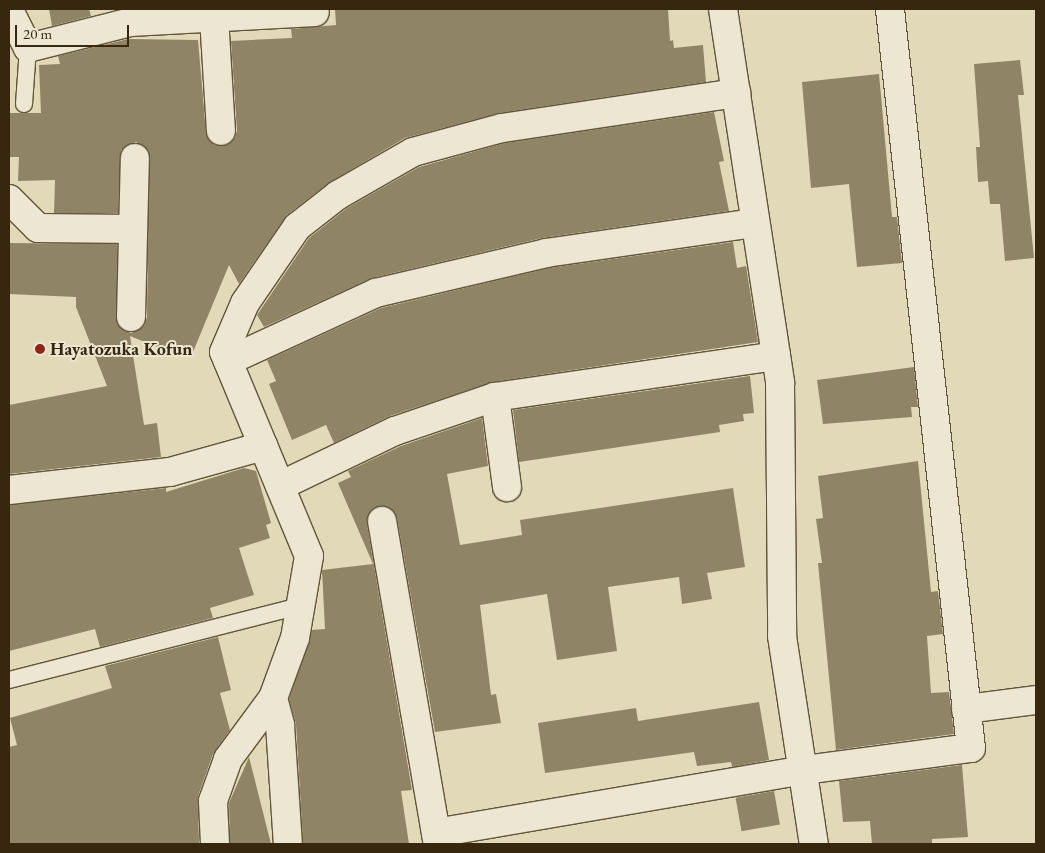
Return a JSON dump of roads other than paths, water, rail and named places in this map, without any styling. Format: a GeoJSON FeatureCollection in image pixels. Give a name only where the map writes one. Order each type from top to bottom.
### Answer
{"type":"FeatureCollection","features":[{"type":"Feature","properties":{"kind":"street"},"geometry":{"type":"LineString","coordinates":[[723,9],[780,383],[782,636],[814,844]]}},
{"type":"Feature","properties":{"kind":"street"},"geometry":{"type":"LineString","coordinates":[[382,521],[437,839],[804,770],[971,748],[890,9]]}},
{"type":"Feature","properties":{"kind":"street"},"geometry":{"type":"LineString","coordinates":[[9,10],[28,48],[130,22],[316,12]]}},
{"type":"Feature","properties":{"kind":"street"},"geometry":{"type":"LineString","coordinates":[[214,17],[221,131]]}},
{"type":"Feature","properties":{"kind":"street"},"geometry":{"type":"LineString","coordinates":[[215,844],[212,801],[228,759],[273,698],[295,638],[309,556],[224,352],[245,303],[297,227],[338,195],[413,152],[502,128],[736,93]]}},
{"type":"Feature","properties":{"kind":"street"},"geometry":{"type":"LineString","coordinates":[[131,317],[134,158]]}},
{"type":"Feature","properties":{"kind":"street"},"geometry":{"type":"LineString","coordinates":[[9,199],[38,228],[133,229]]}},
{"type":"Feature","properties":{"kind":"street"},"geometry":{"type":"LineString","coordinates":[[228,361],[376,293],[546,253],[755,223]]}},
{"type":"Feature","properties":{"kind":"street"},"geometry":{"type":"LineString","coordinates":[[280,486],[395,431],[495,397],[776,356]]}},
{"type":"Feature","properties":{"kind":"street"},"geometry":{"type":"LineString","coordinates":[[495,397],[507,487]]}},
{"type":"Feature","properties":{"kind":"street"},"geometry":{"type":"LineString","coordinates":[[9,490],[170,472],[263,446]]}},
{"type":"Feature","properties":{"kind":"street"},"geometry":{"type":"LineString","coordinates":[[273,698],[280,725],[288,844]]}},
{"type":"Feature","properties":{"kind":"street"},"geometry":{"type":"LineString","coordinates":[[966,709],[1036,700]]}},
{"type":"Feature","properties":{"kind":"lane"},"geometry":{"type":"LineString","coordinates":[[24,104],[28,48]]}},
{"type":"Feature","properties":{"kind":"lane"},"geometry":{"type":"LineString","coordinates":[[9,680],[300,606]]}},
{"type":"Feature","properties":{"kind":"place","name":"Hayatozuka Kofun"},"geometry":{"type":"Point","coordinates":[40,349]}}]}
